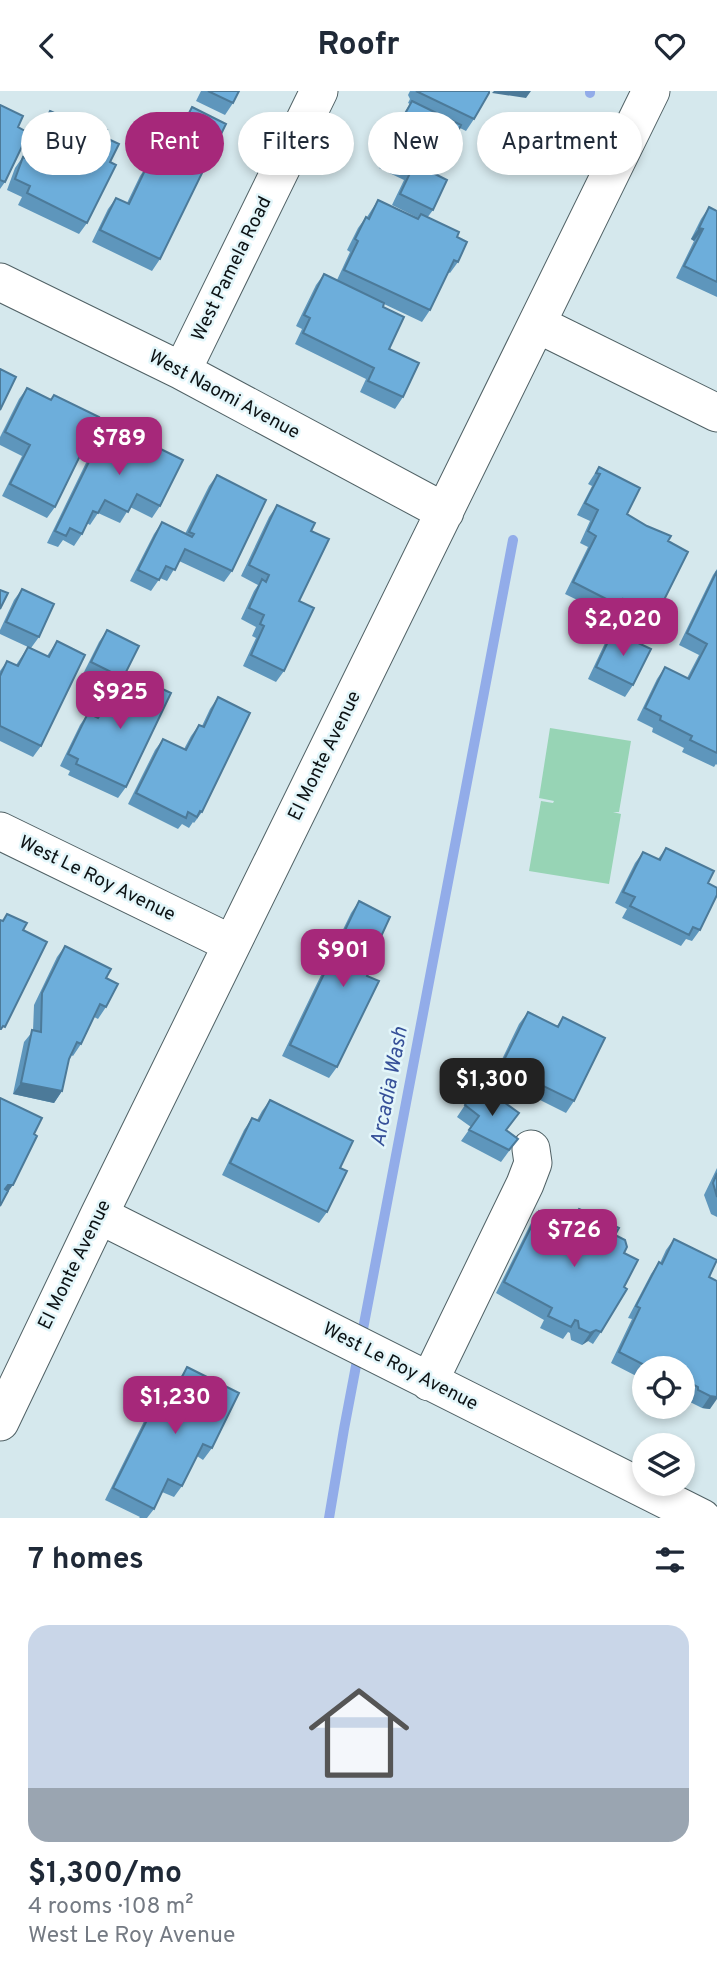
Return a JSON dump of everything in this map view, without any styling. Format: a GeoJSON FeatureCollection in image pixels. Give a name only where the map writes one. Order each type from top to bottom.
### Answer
{"type":"FeatureCollection","features":[{"type":"Feature","properties":{"kind":"street","name":"West Pamela Road"},"geometry":{"type":"LineString","coordinates":[[182,371],[319,91]]}},
{"type":"Feature","properties":{"kind":"street","name":"El Monte Avenue"},"geometry":{"type":"LineString","coordinates":[[0,1422],[651,91]]}},
{"type":"Feature","properties":{"kind":"street","name":"West Naomi Avenue"},"geometry":{"type":"LineString","coordinates":[[0,282],[182,371],[445,512]]}},
{"type":"Feature","properties":{"kind":"street"},"geometry":{"type":"LineString","coordinates":[[537,324],[717,413]]}},
{"type":"Feature","properties":{"kind":"street","name":"West Le Roy Avenue"},"geometry":{"type":"LineString","coordinates":[[0,831],[232,944]]}},
{"type":"Feature","properties":{"kind":"street"},"geometry":{"type":"LineString","coordinates":[[429,1382],[525,1184],[533,1163],[531,1149]]}},
{"type":"Feature","properties":{"kind":"street","name":"West Le Roy Avenue"},"geometry":{"type":"LineString","coordinates":[[99,1215],[702,1518]]}},
{"type":"Feature","properties":{"kind":"green space"},"geometry":{"type":"Polygon","coordinates":[[[550,728],[631,741],[619,812],[613,812],[621,814],[609,884],[529,871],[541,801],[554,801],[539,798],[550,728]]]}},
{"type":"Feature","properties":{"kind":"building"},"geometry":{"type":"Polygon","coordinates":[[[208,91],[239,91],[233,103],[208,91]]]}},
{"type":"Feature","properties":{"kind":"building"},"geometry":{"type":"Polygon","coordinates":[[[416,91],[489,91],[474,119],[416,91]]]}},
{"type":"Feature","properties":{"kind":"building"},"geometry":{"type":"Polygon","coordinates":[[[412,101],[434,112],[406,112],[412,101]]]}},
{"type":"Feature","properties":{"kind":"building"},"geometry":{"type":"Polygon","coordinates":[[[0,105],[21,115],[18,127],[21,129],[21,149],[5,182],[0,180],[0,105]]]}},
{"type":"Feature","properties":{"kind":"building"},"geometry":{"type":"Polygon","coordinates":[[[192,107],[202,112],[190,112],[192,107]]]}},
{"type":"Feature","properties":{"kind":"building"},"geometry":{"type":"Polygon","coordinates":[[[111,140],[119,144],[111,160],[111,140]]]}},
{"type":"Feature","properties":{"kind":"building"},"geometry":{"type":"Polygon","coordinates":[[[21,162],[21,175],[111,175],[87,223],[27,193],[30,186],[15,179],[21,162]]]}},
{"type":"Feature","properties":{"kind":"building"},"geometry":{"type":"Polygon","coordinates":[[[111,162],[116,165],[111,175],[111,162]]]}},
{"type":"Feature","properties":{"kind":"building"},"geometry":{"type":"Polygon","coordinates":[[[143,175],[201,175],[160,259],[100,230],[116,198],[129,204],[143,175]]]}},
{"type":"Feature","properties":{"kind":"building"},"geometry":{"type":"Polygon","coordinates":[[[409,175],[437,175],[447,180],[433,210],[400,194],[409,175]]]}},
{"type":"Feature","properties":{"kind":"building"},"geometry":{"type":"Polygon","coordinates":[[[378,200],[418,219],[421,214],[459,232],[457,237],[467,242],[458,262],[454,260],[430,310],[344,270],[358,241],[355,239],[378,200]]]}},
{"type":"Feature","properties":{"kind":"building"},"geometry":{"type":"Polygon","coordinates":[[[709,207],[717,211],[717,282],[684,266],[703,229],[699,228],[709,207]]]}},
{"type":"Feature","properties":{"kind":"building"},"geometry":{"type":"Polygon","coordinates":[[[324,274],[384,303],[383,307],[404,317],[389,349],[419,363],[403,397],[368,381],[374,368],[303,333],[310,318],[304,315],[324,274]]]}},
{"type":"Feature","properties":{"kind":"building"},"geometry":{"type":"Polygon","coordinates":[[[0,369],[16,377],[0,410],[0,369]]]}},
{"type":"Feature","properties":{"kind":"building"},"geometry":{"type":"Polygon","coordinates":[[[27,388],[51,400],[54,395],[99,417],[55,507],[10,484],[30,445],[5,432],[27,388]]]}},
{"type":"Feature","properties":{"kind":"building"},"geometry":{"type":"Polygon","coordinates":[[[108,423],[183,460],[160,506],[137,494],[128,512],[105,500],[98,513],[93,511],[82,534],[70,528],[66,536],[55,531],[108,423]]]}},
{"type":"Feature","properties":{"kind":"building"},"geometry":{"type":"Polygon","coordinates":[[[599,467],[640,488],[627,514],[671,536],[668,541],[688,552],[656,616],[623,599],[620,606],[573,582],[596,536],[588,531],[598,510],[585,503],[600,474],[596,473],[599,467]]]}},
{"type":"Feature","properties":{"kind":"building"},"geometry":{"type":"Polygon","coordinates":[[[217,475],[266,500],[232,571],[185,549],[175,570],[166,566],[159,580],[138,570],[162,522],[192,537],[194,534],[189,532],[217,475]]]}},
{"type":"Feature","properties":{"kind":"building"},"geometry":{"type":"Polygon","coordinates":[[[277,505],[315,523],[311,531],[329,539],[299,601],[314,608],[284,671],[251,655],[264,626],[260,624],[264,615],[249,608],[262,579],[266,582],[269,575],[249,565],[277,505]]]}},
{"type":"Feature","properties":{"kind":"building"},"geometry":{"type":"Polygon","coordinates":[[[717,571],[717,753],[690,740],[692,736],[660,720],[661,716],[645,708],[665,667],[689,679],[707,644],[687,633],[717,571]]]}},
{"type":"Feature","properties":{"kind":"building"},"geometry":{"type":"Polygon","coordinates":[[[22,589],[54,604],[39,637],[6,622],[22,589]]]}},
{"type":"Feature","properties":{"kind":"building"},"geometry":{"type":"Polygon","coordinates":[[[0,590],[8,593],[0,609],[0,590]]]}},
{"type":"Feature","properties":{"kind":"building"},"geometry":{"type":"Polygon","coordinates":[[[107,630],[139,646],[123,678],[91,662],[107,630]]]}},
{"type":"Feature","properties":{"kind":"building"},"geometry":{"type":"Polygon","coordinates":[[[613,631],[651,649],[633,685],[596,667],[613,631]]]}},
{"type":"Feature","properties":{"kind":"building"},"geometry":{"type":"Polygon","coordinates":[[[57,641],[85,655],[41,746],[0,726],[0,676],[7,661],[18,666],[28,647],[49,657],[57,641]]]}},
{"type":"Feature","properties":{"kind":"building"},"geometry":{"type":"Polygon","coordinates":[[[135,676],[171,693],[126,787],[76,764],[78,759],[68,754],[88,713],[98,718],[100,715],[97,713],[105,696],[108,697],[111,690],[125,696],[135,676]]]}},
{"type":"Feature","properties":{"kind":"building"},"geometry":{"type":"Polygon","coordinates":[[[218,697],[250,713],[202,812],[200,811],[197,817],[188,812],[186,818],[136,793],[163,739],[186,750],[199,725],[204,727],[218,697]]]}},
{"type":"Feature","properties":{"kind":"building"},"geometry":{"type":"Polygon","coordinates":[[[666,848],[714,871],[708,883],[717,888],[717,895],[700,930],[693,927],[689,935],[630,906],[635,897],[623,892],[643,852],[660,860],[666,848]]]}},
{"type":"Feature","properties":{"kind":"building"},"geometry":{"type":"Polygon","coordinates":[[[359,901],[390,917],[378,943],[382,945],[367,976],[379,981],[337,1067],[290,1045],[359,901]]]}},
{"type":"Feature","properties":{"kind":"building"},"geometry":{"type":"Polygon","coordinates":[[[7,914],[27,923],[23,930],[47,942],[5,1027],[0,1029],[0,920],[3,921],[7,914]]]}},
{"type":"Feature","properties":{"kind":"building"},"geometry":{"type":"Polygon","coordinates":[[[65,946],[111,969],[106,978],[118,984],[106,1007],[100,1004],[81,1044],[77,1042],[69,1059],[62,1091],[21,1083],[32,1030],[41,1032],[42,993],[65,946]]]}},
{"type":"Feature","properties":{"kind":"building"},"geometry":{"type":"Polygon","coordinates":[[[528,1012],[558,1027],[563,1017],[605,1038],[574,1101],[523,1076],[521,1081],[499,1070],[528,1012]]]}},
{"type":"Feature","properties":{"kind":"building"},"geometry":{"type":"Polygon","coordinates":[[[479,1084],[519,1113],[506,1130],[518,1139],[509,1150],[469,1130],[479,1116],[465,1105],[479,1084]]]}},
{"type":"Feature","properties":{"kind":"building"},"geometry":{"type":"Polygon","coordinates":[[[0,1098],[42,1118],[34,1134],[37,1136],[13,1185],[8,1185],[5,1189],[8,1191],[0,1206],[0,1098]]]}},
{"type":"Feature","properties":{"kind":"building"},"geometry":{"type":"Polygon","coordinates":[[[270,1100],[353,1141],[340,1168],[347,1171],[327,1212],[230,1163],[252,1118],[259,1121],[270,1100]]]}},
{"type":"Feature","properties":{"kind":"building"},"geometry":{"type":"Polygon","coordinates":[[[717,1173],[717,1197],[713,1183],[717,1173]]]}},
{"type":"Feature","properties":{"kind":"building"},"geometry":{"type":"Polygon","coordinates":[[[579,1209],[619,1228],[615,1235],[625,1240],[627,1247],[624,1253],[638,1260],[624,1287],[627,1289],[601,1332],[596,1330],[590,1333],[579,1328],[578,1321],[575,1320],[571,1327],[548,1316],[552,1308],[504,1282],[539,1211],[548,1215],[550,1212],[572,1223],[579,1209]]]}},
{"type":"Feature","properties":{"kind":"building"},"geometry":{"type":"Polygon","coordinates":[[[674,1239],[717,1260],[709,1277],[717,1281],[717,1397],[698,1390],[695,1385],[695,1356],[632,1356],[632,1359],[619,1352],[640,1308],[636,1306],[659,1262],[662,1264],[674,1239]]]}},
{"type":"Feature","properties":{"kind":"building"},"geometry":{"type":"Polygon","coordinates":[[[187,1367],[239,1393],[212,1448],[203,1444],[182,1486],[168,1479],[154,1509],[113,1488],[167,1380],[178,1385],[187,1367]]]}},
{"type":"Feature","properties":{"kind":"waterway","name":"Arcadia Wash"},"geometry":{"type":"LineString","coordinates":[[329,1518],[513,540]]}}]}
